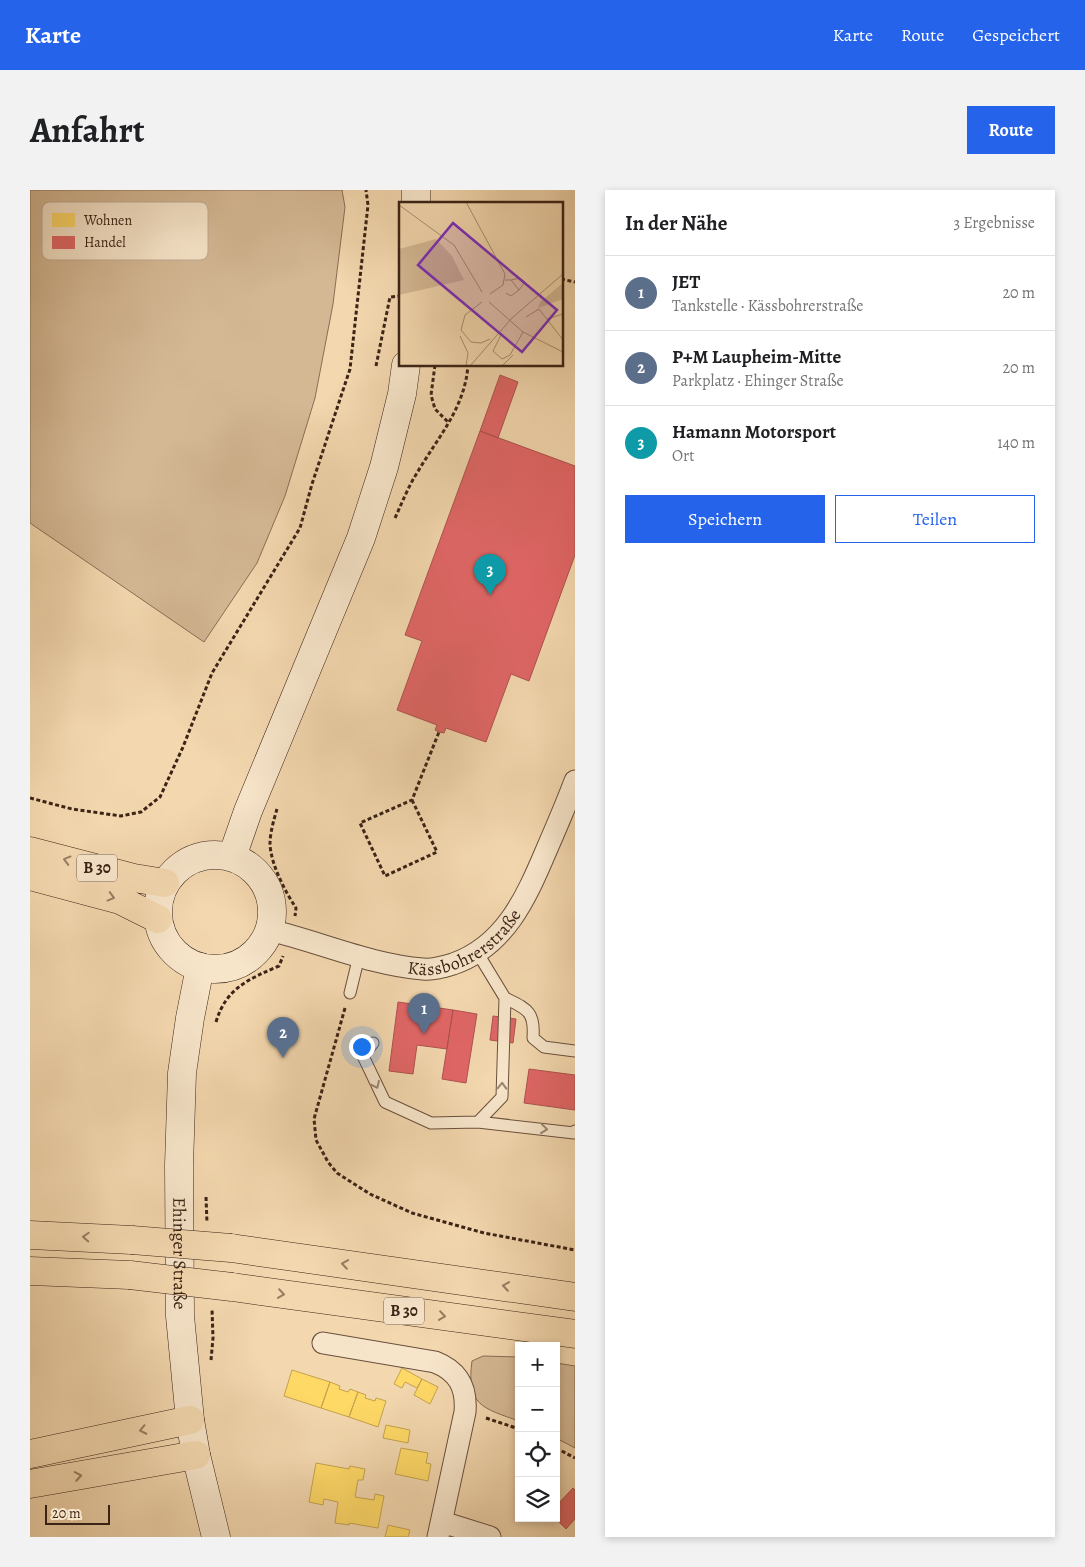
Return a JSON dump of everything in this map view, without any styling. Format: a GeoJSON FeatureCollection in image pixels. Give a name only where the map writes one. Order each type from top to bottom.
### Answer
{"type":"FeatureCollection","features":[{"type":"Feature","properties":{"kind":"highway","name":"B 30"},"geometry":{"type":"LineString","coordinates":[[30,851],[134,878],[166,883]]}},
{"type":"Feature","properties":{"kind":"highway"},"geometry":{"type":"LineString","coordinates":[[30,876],[120,900],[158,919]]}},
{"type":"Feature","properties":{"kind":"highway","name":"B 30"},"geometry":{"type":"LineString","coordinates":[[34,1235],[231,1248],[575,1297]]}},
{"type":"Feature","properties":{"kind":"highway","name":"B 30"},"geometry":{"type":"LineString","coordinates":[[36,1272],[130,1275],[232,1287],[575,1334]]}},
{"type":"Feature","properties":{"kind":"highway"},"geometry":{"type":"LineString","coordinates":[[30,1454],[190,1420]]}},
{"type":"Feature","properties":{"kind":"highway"},"geometry":{"type":"LineString","coordinates":[[30,1484],[196,1455]]}},
{"type":"Feature","properties":{"kind":"main road"},"geometry":{"type":"LineString","coordinates":[[232,857],[248,811],[361,538],[384,467],[402,394],[406,366]]}},
{"type":"Feature","properties":{"kind":"main road"},"geometry":{"type":"LineString","coordinates":[[217,855],[232,857],[246,864],[266,886],[271,900],[272,915],[269,930],[263,943],[254,954],[242,963],[228,968],[200,967],[176,954],[164,938],[158,919],[160,894],[175,871],[187,862],[201,856],[217,855]]}},
{"type":"Feature","properties":{"kind":"main road","name":"Ehinger Straße"},"geometry":{"type":"LineString","coordinates":[[200,967],[182,1073],[179,1165],[180,1316],[190,1420],[196,1455],[216,1537]]}},
{"type":"Feature","properties":{"kind":"street","name":"Kässbohrerstraße"},"geometry":{"type":"LineString","coordinates":[[269,930],[391,964],[425,969],[441,968],[470,958],[496,937],[514,917],[528,895],[575,781]]}},
{"type":"Feature","properties":{"kind":"street"},"geometry":{"type":"LineString","coordinates":[[323,1343],[435,1362],[446,1367],[462,1385],[466,1398],[465,1412],[440,1529],[490,1537]]}},
{"type":"Feature","properties":{"kind":"lane"},"geometry":{"type":"LineString","coordinates":[[477,952],[505,998],[524,1008],[531,1015],[534,1024],[533,1038],[544,1047],[575,1051]]}},
{"type":"Feature","properties":{"kind":"lane"},"geometry":{"type":"LineString","coordinates":[[350,993],[359,956]]}},
{"type":"Feature","properties":{"kind":"lane"},"geometry":{"type":"LineString","coordinates":[[478,1122],[502,1097],[505,998]]}},
{"type":"Feature","properties":{"kind":"lane"},"geometry":{"type":"LineString","coordinates":[[373,1043],[363,1056],[384,1102],[431,1123],[478,1122],[575,1131]]}},
{"type":"Feature","properties":{"kind":"path"},"geometry":{"type":"LineString","coordinates":[[30,798],[72,809],[121,816],[141,812],[160,797],[183,747],[212,673],[300,528],[312,484],[350,369],[368,205],[366,190]]}},
{"type":"Feature","properties":{"kind":"path"},"geometry":{"type":"LineString","coordinates":[[562,279],[575,282]]}},
{"type":"Feature","properties":{"kind":"path"},"geometry":{"type":"LineString","coordinates":[[376,366],[390,297],[399,296]]}},
{"type":"Feature","properties":{"kind":"path"},"geometry":{"type":"LineString","coordinates":[[435,366],[431,395],[435,409],[449,423]]}},
{"type":"Feature","properties":{"kind":"path"},"geometry":{"type":"LineString","coordinates":[[392,524],[416,474],[459,404],[467,382],[468,366]]}},
{"type":"Feature","properties":{"kind":"path"},"geometry":{"type":"LineString","coordinates":[[412,800],[436,852],[385,876],[360,823],[412,800],[439,732]]}},
{"type":"Feature","properties":{"kind":"path"},"geometry":{"type":"LineString","coordinates":[[280,803],[276,812],[270,844],[277,871],[285,890],[296,908]]}},
{"type":"Feature","properties":{"kind":"path"},"geometry":{"type":"LineString","coordinates":[[350,993],[314,1118],[316,1140],[328,1162],[338,1173],[370,1194],[412,1213],[484,1233],[575,1250]]}},
{"type":"Feature","properties":{"kind":"path"},"geometry":{"type":"LineString","coordinates":[[465,1412],[515,1427]]}},
{"type":"Feature","properties":{"kind":"path"},"geometry":{"type":"LineString","coordinates":[[560,1450],[575,1458]]}},
{"type":"Feature","properties":{"kind":"shaded area"},"geometry":{"type":"Polygon","coordinates":[[[30,190],[342,190],[345,207],[333,304],[315,398],[285,496],[257,563],[204,642],[30,523],[30,190]]]}},
{"type":"Feature","properties":{"kind":"shaded area"},"geometry":{"type":"Polygon","coordinates":[[[483,1356],[515,1357],[515,1420],[486,1408],[479,1403],[474,1396],[472,1387],[472,1361],[483,1356]]]}},
{"type":"Feature","properties":{"kind":"shaded area"},"geometry":{"type":"Polygon","coordinates":[[[560,1364],[575,1366],[575,1448],[560,1440],[560,1364]]]}},
{"type":"Feature","properties":{"kind":"building: Wohnen"},"geometry":{"type":"Polygon","coordinates":[[[402,1368],[422,1379],[417,1388],[405,1382],[402,1388],[394,1384],[402,1368]]]}},
{"type":"Feature","properties":{"kind":"building: Wohnen"},"geometry":{"type":"Polygon","coordinates":[[[292,1370],[330,1382],[321,1408],[284,1396],[292,1370]]]}},
{"type":"Feature","properties":{"kind":"building: Wohnen"},"geometry":{"type":"Polygon","coordinates":[[[422,1379],[438,1387],[430,1404],[414,1395],[422,1379]]]}},
{"type":"Feature","properties":{"kind":"building: Wohnen"},"geometry":{"type":"Polygon","coordinates":[[[330,1382],[340,1386],[339,1389],[348,1392],[350,1389],[358,1392],[349,1417],[321,1408],[330,1382]]]}},
{"type":"Feature","properties":{"kind":"building: Wohnen"},"geometry":{"type":"Polygon","coordinates":[[[358,1392],[366,1395],[365,1398],[375,1401],[376,1398],[386,1401],[378,1427],[349,1417],[358,1392]]]}},
{"type":"Feature","properties":{"kind":"building: Wohnen"},"geometry":{"type":"Polygon","coordinates":[[[386,1425],[410,1430],[408,1443],[383,1438],[386,1425]]]}},
{"type":"Feature","properties":{"kind":"building: Wohnen"},"geometry":{"type":"Polygon","coordinates":[[[401,1448],[428,1453],[426,1463],[431,1464],[428,1481],[395,1474],[401,1448]]]}},
{"type":"Feature","properties":{"kind":"building: Wohnen"},"geometry":{"type":"Polygon","coordinates":[[[316,1463],[349,1469],[350,1466],[365,1469],[363,1480],[358,1480],[355,1497],[374,1500],[375,1494],[384,1496],[378,1528],[349,1523],[349,1525],[335,1523],[338,1502],[324,1499],[323,1505],[309,1502],[316,1463]]]}},
{"type":"Feature","properties":{"kind":"building: Wohnen"},"geometry":{"type":"Polygon","coordinates":[[[388,1525],[410,1530],[408,1537],[385,1537],[388,1525]]]}},
{"type":"Feature","properties":{"kind":"building: Handel"},"geometry":{"type":"Polygon","coordinates":[[[500,375],[518,382],[498,438],[480,431],[500,375]]]}},
{"type":"Feature","properties":{"kind":"building: Handel"},"geometry":{"type":"Polygon","coordinates":[[[480,431],[575,466],[575,555],[529,681],[511,674],[486,742],[446,728],[444,733],[439,732],[435,730],[437,725],[397,710],[422,641],[405,635],[480,431]]]}},
{"type":"Feature","properties":{"kind":"building: Handel"},"geometry":{"type":"Polygon","coordinates":[[[398,1002],[453,1010],[447,1049],[417,1045],[413,1074],[389,1071],[398,1002]]]}},
{"type":"Feature","properties":{"kind":"building: Handel"},"geometry":{"type":"Polygon","coordinates":[[[453,1010],[477,1014],[466,1083],[442,1079],[453,1010]]]}},
{"type":"Feature","properties":{"kind":"building: Handel"},"geometry":{"type":"Polygon","coordinates":[[[493,1016],[516,1019],[513,1043],[490,1040],[493,1016]]]}},
{"type":"Feature","properties":{"kind":"building: Handel"},"geometry":{"type":"Polygon","coordinates":[[[529,1069],[575,1075],[575,1110],[524,1103],[529,1069]]]}},
{"type":"Feature","properties":{"kind":"building: Handel"},"geometry":{"type":"Polygon","coordinates":[[[573,1488],[575,1490],[575,1519],[566,1529],[559,1522],[560,1502],[573,1488]]]}},
{"type":"Feature","properties":{"kind":"place","name":"Hamann Motorsport"},"geometry":{"type":"Point","coordinates":[490,595]}},
{"type":"Feature","properties":{"kind":"place","name":"JET"},"geometry":{"type":"Point","coordinates":[424,1034]}},
{"type":"Feature","properties":{"kind":"place","name":"P+M Laupheim-Mitte"},"geometry":{"type":"Point","coordinates":[283,1058]}}]}
